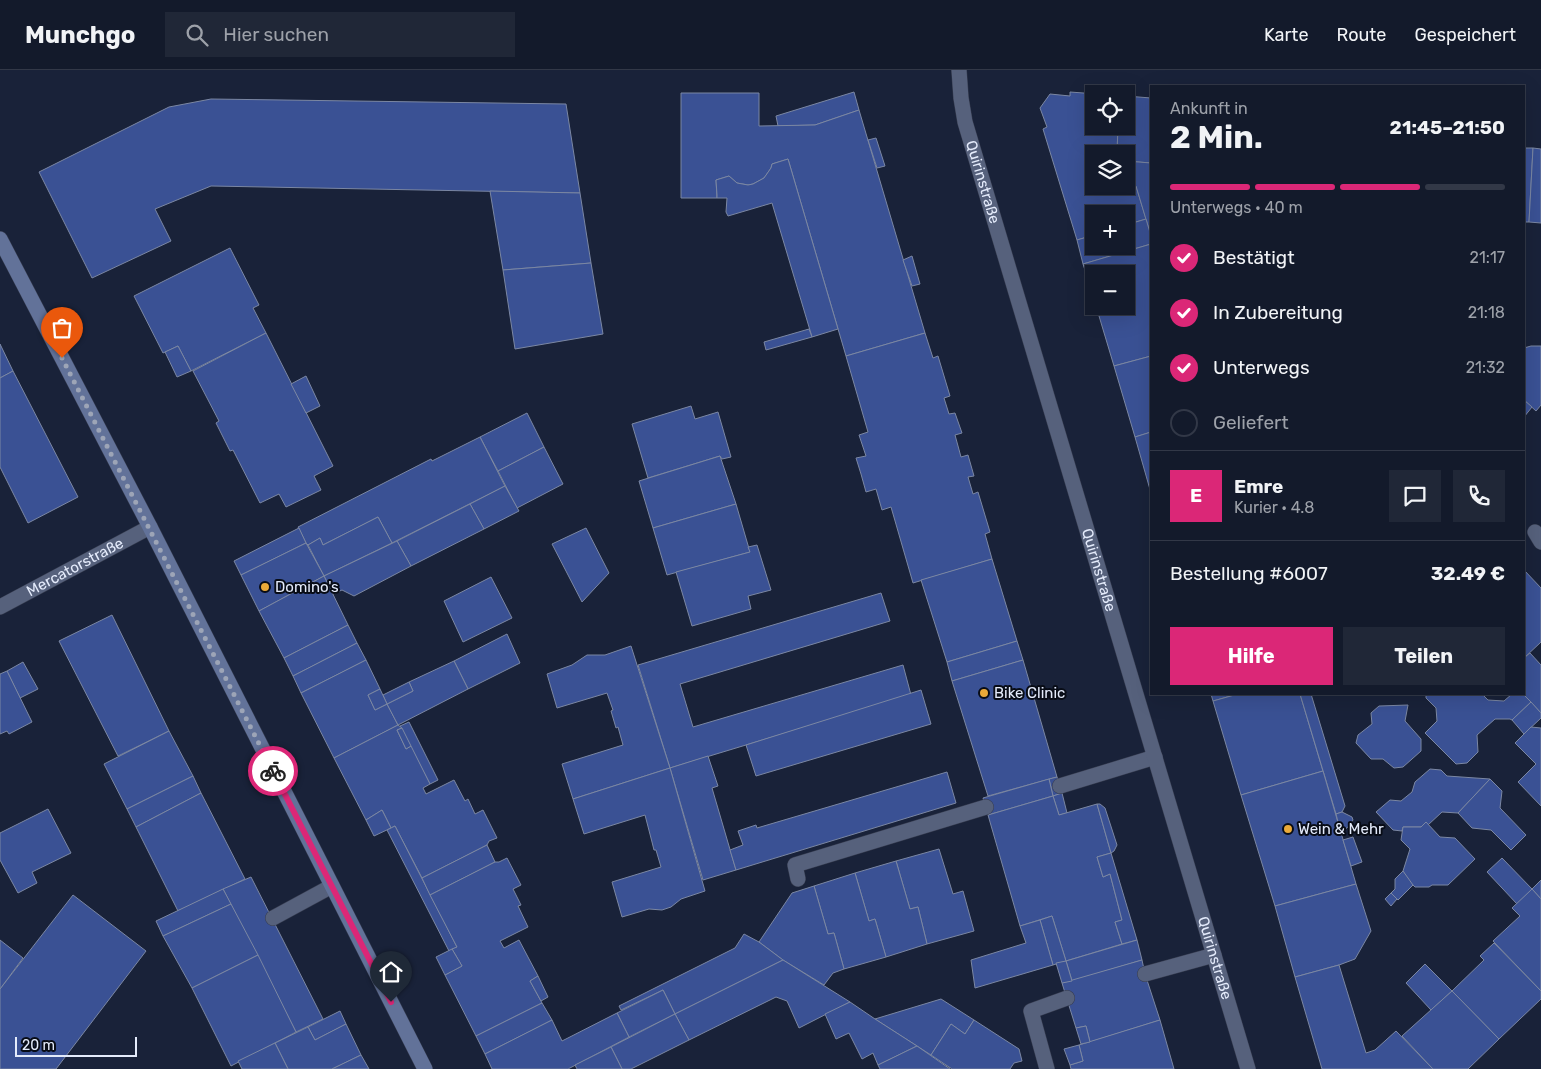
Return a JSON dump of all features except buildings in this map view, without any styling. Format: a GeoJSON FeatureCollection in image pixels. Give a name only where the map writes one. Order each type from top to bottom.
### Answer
{"type":"FeatureCollection","features":[{"type":"Feature","properties":{"kind":"main road"},"geometry":{"type":"LineString","coordinates":[[0,239],[150,527],[425,1069]]}},
{"type":"Feature","properties":{"kind":"street","name":"Quirinstraße"},"geometry":{"type":"LineString","coordinates":[[959,70],[965,122],[1248,1069]]}},
{"type":"Feature","properties":{"kind":"street","name":"Mercatorstraße"},"geometry":{"type":"LineString","coordinates":[[0,607],[150,527]]}},
{"type":"Feature","properties":{"kind":"street"},"geometry":{"type":"LineString","coordinates":[[1060,786],[1155,757]]}},
{"type":"Feature","properties":{"kind":"street"},"geometry":{"type":"LineString","coordinates":[[798,878],[794,865],[986,807]]}},
{"type":"Feature","properties":{"kind":"street"},"geometry":{"type":"LineString","coordinates":[[272,918],[332,886]]}},
{"type":"Feature","properties":{"kind":"street"},"geometry":{"type":"LineString","coordinates":[[1145,974],[1214,955]]}},
{"type":"Feature","properties":{"kind":"street"},"geometry":{"type":"LineString","coordinates":[[1046,1069],[1031,1011],[1067,998]]}},
{"type":"Feature","properties":{"kind":"way so far"},"geometry":{"type":"LineString","coordinates":[[62,358],[273,771]]}},
{"type":"Feature","properties":{"kind":"place","name":"Domino's"},"geometry":{"type":"Point","coordinates":[265,587]}},
{"type":"Feature","properties":{"kind":"place","name":"Bike Clinic"},"geometry":{"type":"Point","coordinates":[984,693]}},
{"type":"Feature","properties":{"kind":"place","name":"Wein & Mehr"},"geometry":{"type":"Point","coordinates":[1288,829]}},
{"type":"Feature","properties":{"kind":"route"},"geometry":{"type":"LineString","coordinates":[[273,771],[391,1002]]}}]}
